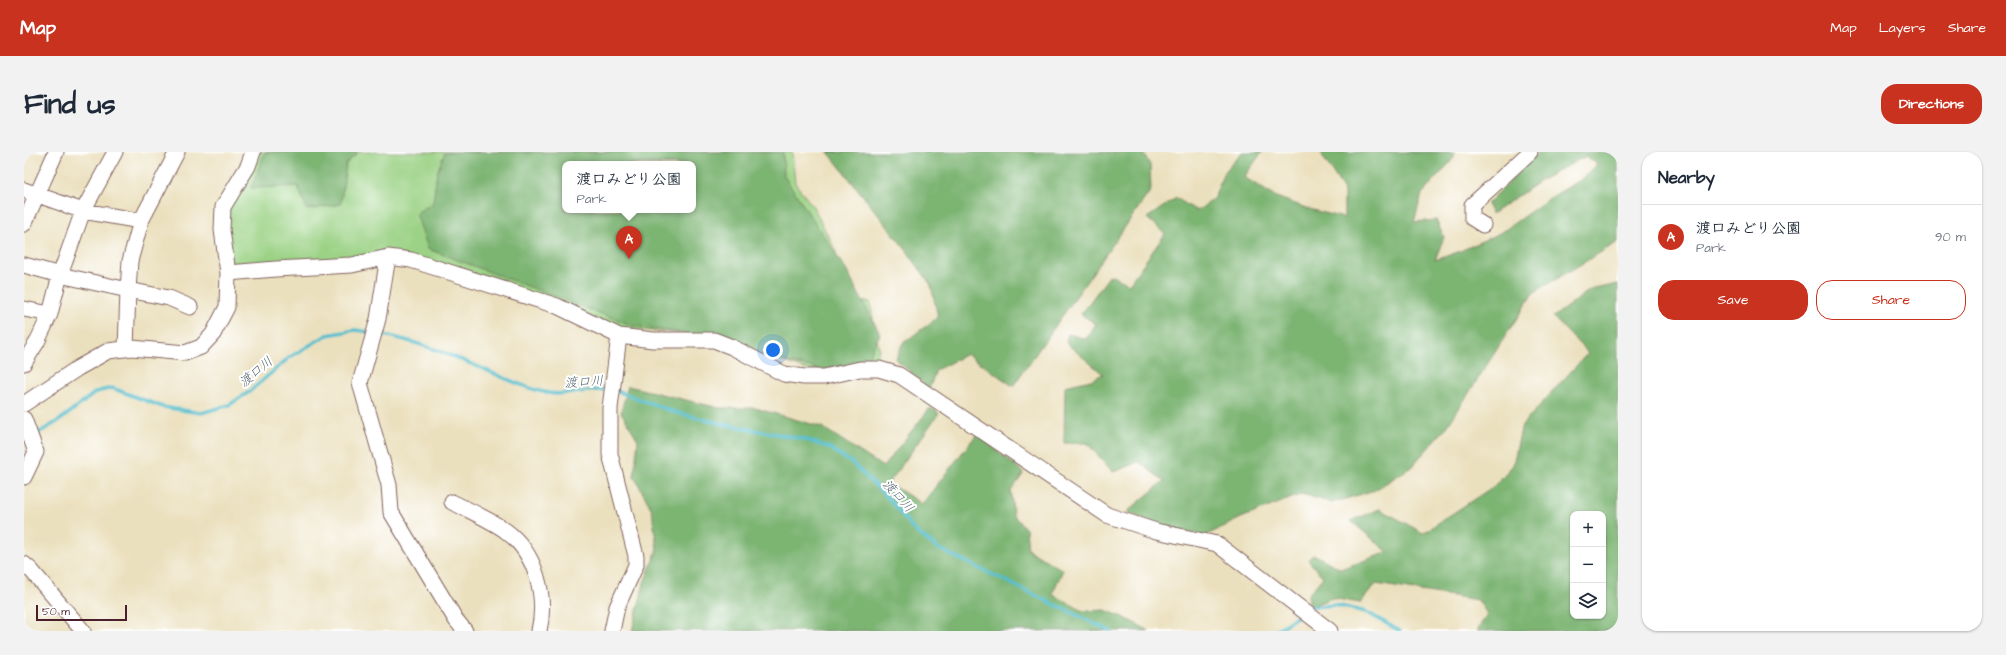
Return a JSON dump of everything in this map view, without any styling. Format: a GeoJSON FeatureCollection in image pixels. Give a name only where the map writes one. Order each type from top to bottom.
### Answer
{"type":"FeatureCollection","features":[{"type":"Feature","properties":{"kind":"street"},"geometry":{"type":"LineString","coordinates":[[24,224],[30,192],[56,152]]}},
{"type":"Feature","properties":{"kind":"street"},"geometry":{"type":"LineString","coordinates":[[24,363],[37,342],[50,314],[60,275],[83,211],[115,152]]}},
{"type":"Feature","properties":{"kind":"street"},"geometry":{"type":"LineString","coordinates":[[126,349],[130,261],[141,221],[177,152]]}},
{"type":"Feature","properties":{"kind":"street"},"geometry":{"type":"LineString","coordinates":[[24,404],[78,368],[108,351],[126,349],[185,353],[200,347],[214,334],[227,307],[228,273],[222,230],[223,207],[248,166],[253,152]]}},
{"type":"Feature","properties":{"kind":"street"},"geometry":{"type":"LineString","coordinates":[[1483,225],[1472,218],[1472,205],[1530,152]]}},
{"type":"Feature","properties":{"kind":"street"},"geometry":{"type":"LineString","coordinates":[[30,192],[83,211],[141,221]]}},
{"type":"Feature","properties":{"kind":"street"},"geometry":{"type":"LineString","coordinates":[[228,273],[352,265],[388,257],[411,260],[557,306],[619,336],[653,340],[714,340],[732,347],[784,374],[804,377],[824,377],[860,369],[880,369],[899,375],[1107,515],[1156,531],[1217,544],[1330,631]]}},
{"type":"Feature","properties":{"kind":"street"},"geometry":{"type":"LineString","coordinates":[[388,257],[378,319],[360,383],[389,485],[391,512],[456,620],[465,631]]}},
{"type":"Feature","properties":{"kind":"street"},"geometry":{"type":"LineString","coordinates":[[24,265],[60,275],[169,298],[190,307]]}},
{"type":"Feature","properties":{"kind":"street"},"geometry":{"type":"LineString","coordinates":[[24,308],[50,314]]}},
{"type":"Feature","properties":{"kind":"street"},"geometry":{"type":"LineString","coordinates":[[612,631],[617,607],[636,565],[636,556],[610,454],[610,408],[619,336]]}},
{"type":"Feature","properties":{"kind":"street"},"geometry":{"type":"LineString","coordinates":[[24,477],[36,452],[26,424]]}},
{"type":"Feature","properties":{"kind":"street"},"geometry":{"type":"LineString","coordinates":[[452,502],[490,520],[507,532],[521,546],[536,571],[539,585],[541,624],[539,631]]}},
{"type":"Feature","properties":{"kind":"street"},"geometry":{"type":"LineString","coordinates":[[24,564],[83,631]]}},
{"type":"Feature","properties":{"kind":"green space"},"geometry":{"type":"Polygon","coordinates":[[[253,152],[792,152],[795,183],[814,208],[836,252],[840,301],[870,302],[879,349],[876,362],[810,371],[717,337],[620,328],[548,300],[389,252],[276,269],[228,273],[223,209],[253,152]]]}},
{"type":"Feature","properties":{"kind":"green space"},"geometry":{"type":"Polygon","coordinates":[[[265,152],[358,152],[346,164],[341,204],[307,210],[298,186],[251,188],[265,152]]]}},
{"type":"Feature","properties":{"kind":"green space"},"geometry":{"type":"Polygon","coordinates":[[[445,152],[783,152],[784,176],[846,270],[880,334],[868,358],[823,370],[778,360],[715,338],[634,326],[428,249],[416,213],[433,203],[437,172],[445,152]]]}},
{"type":"Feature","properties":{"kind":"green space"},"geometry":{"type":"Polygon","coordinates":[[[828,152],[1143,152],[1150,165],[1151,190],[1013,386],[967,354],[936,370],[929,389],[896,359],[902,344],[938,317],[931,285],[907,251],[828,152]]]}},
{"type":"Feature","properties":{"kind":"green space"},"geometry":{"type":"Polygon","coordinates":[[[1242,152],[1262,152],[1244,177],[1276,197],[1309,209],[1344,218],[1344,190],[1320,152],[1455,152],[1453,159],[1422,194],[1414,222],[1436,220],[1444,237],[1435,260],[1458,252],[1502,232],[1548,199],[1582,179],[1597,164],[1586,156],[1541,180],[1492,214],[1487,204],[1539,152],[1618,152],[1618,242],[1533,293],[1447,427],[1411,467],[1375,490],[1332,503],[1302,494],[1241,518],[1205,536],[1161,526],[1127,512],[1164,481],[1139,462],[1113,472],[1087,443],[1064,443],[1065,386],[1091,380],[1103,374],[1066,343],[1068,334],[1086,339],[1096,324],[1081,314],[1110,275],[1129,284],[1165,234],[1147,218],[1176,198],[1197,211],[1214,199],[1223,174],[1242,152]]]}},
{"type":"Feature","properties":{"kind":"green space"},"geometry":{"type":"Polygon","coordinates":[[[1618,284],[1618,631],[1477,631],[1487,614],[1478,600],[1376,584],[1360,603],[1332,598],[1310,607],[1308,595],[1323,577],[1308,560],[1313,554],[1341,569],[1388,552],[1351,521],[1380,509],[1423,533],[1494,486],[1513,465],[1522,425],[1588,353],[1553,317],[1590,290],[1618,284]]]}},
{"type":"Feature","properties":{"kind":"green space"},"geometry":{"type":"Polygon","coordinates":[[[628,386],[719,408],[755,408],[822,427],[883,467],[930,408],[939,413],[889,483],[922,504],[977,434],[1024,473],[1011,491],[1013,515],[1026,529],[1028,550],[1063,570],[1052,594],[1083,611],[1105,610],[1125,618],[1149,631],[632,631],[644,583],[657,550],[652,510],[634,476],[638,440],[621,412],[628,386]]]}},
{"type":"Feature","properties":{"kind":"waterway","name":"渡口川"},"geometry":{"type":"LineString","coordinates":[[35,435],[60,420],[96,392],[112,388],[163,407],[201,413],[229,405],[249,392],[290,357],[327,335],[355,330],[370,332]]}},
{"type":"Feature","properties":{"kind":"waterway","name":"渡口川"},"geometry":{"type":"LineString","coordinates":[[378,334],[406,340],[434,349],[517,384],[548,393],[563,394],[594,390],[609,390]]}},
{"type":"Feature","properties":{"kind":"waterway","name":"渡口川"},"geometry":{"type":"LineString","coordinates":[[617,391],[674,412],[727,425],[804,439],[830,448],[852,463],[888,498],[914,530],[937,548],[1110,631]]}},
{"type":"Feature","properties":{"kind":"waterway","name":"渡口川"},"geometry":{"type":"LineString","coordinates":[[1311,607],[1335,605],[1366,612],[1400,631]]}},
{"type":"Feature","properties":{"kind":"waterway","name":"渡口川"},"geometry":{"type":"LineString","coordinates":[[1275,631],[1301,614]]}},
{"type":"Feature","properties":{"kind":"place","name":"渡口みどり公園"},"geometry":{"type":"Point","coordinates":[629,259]}}]}
